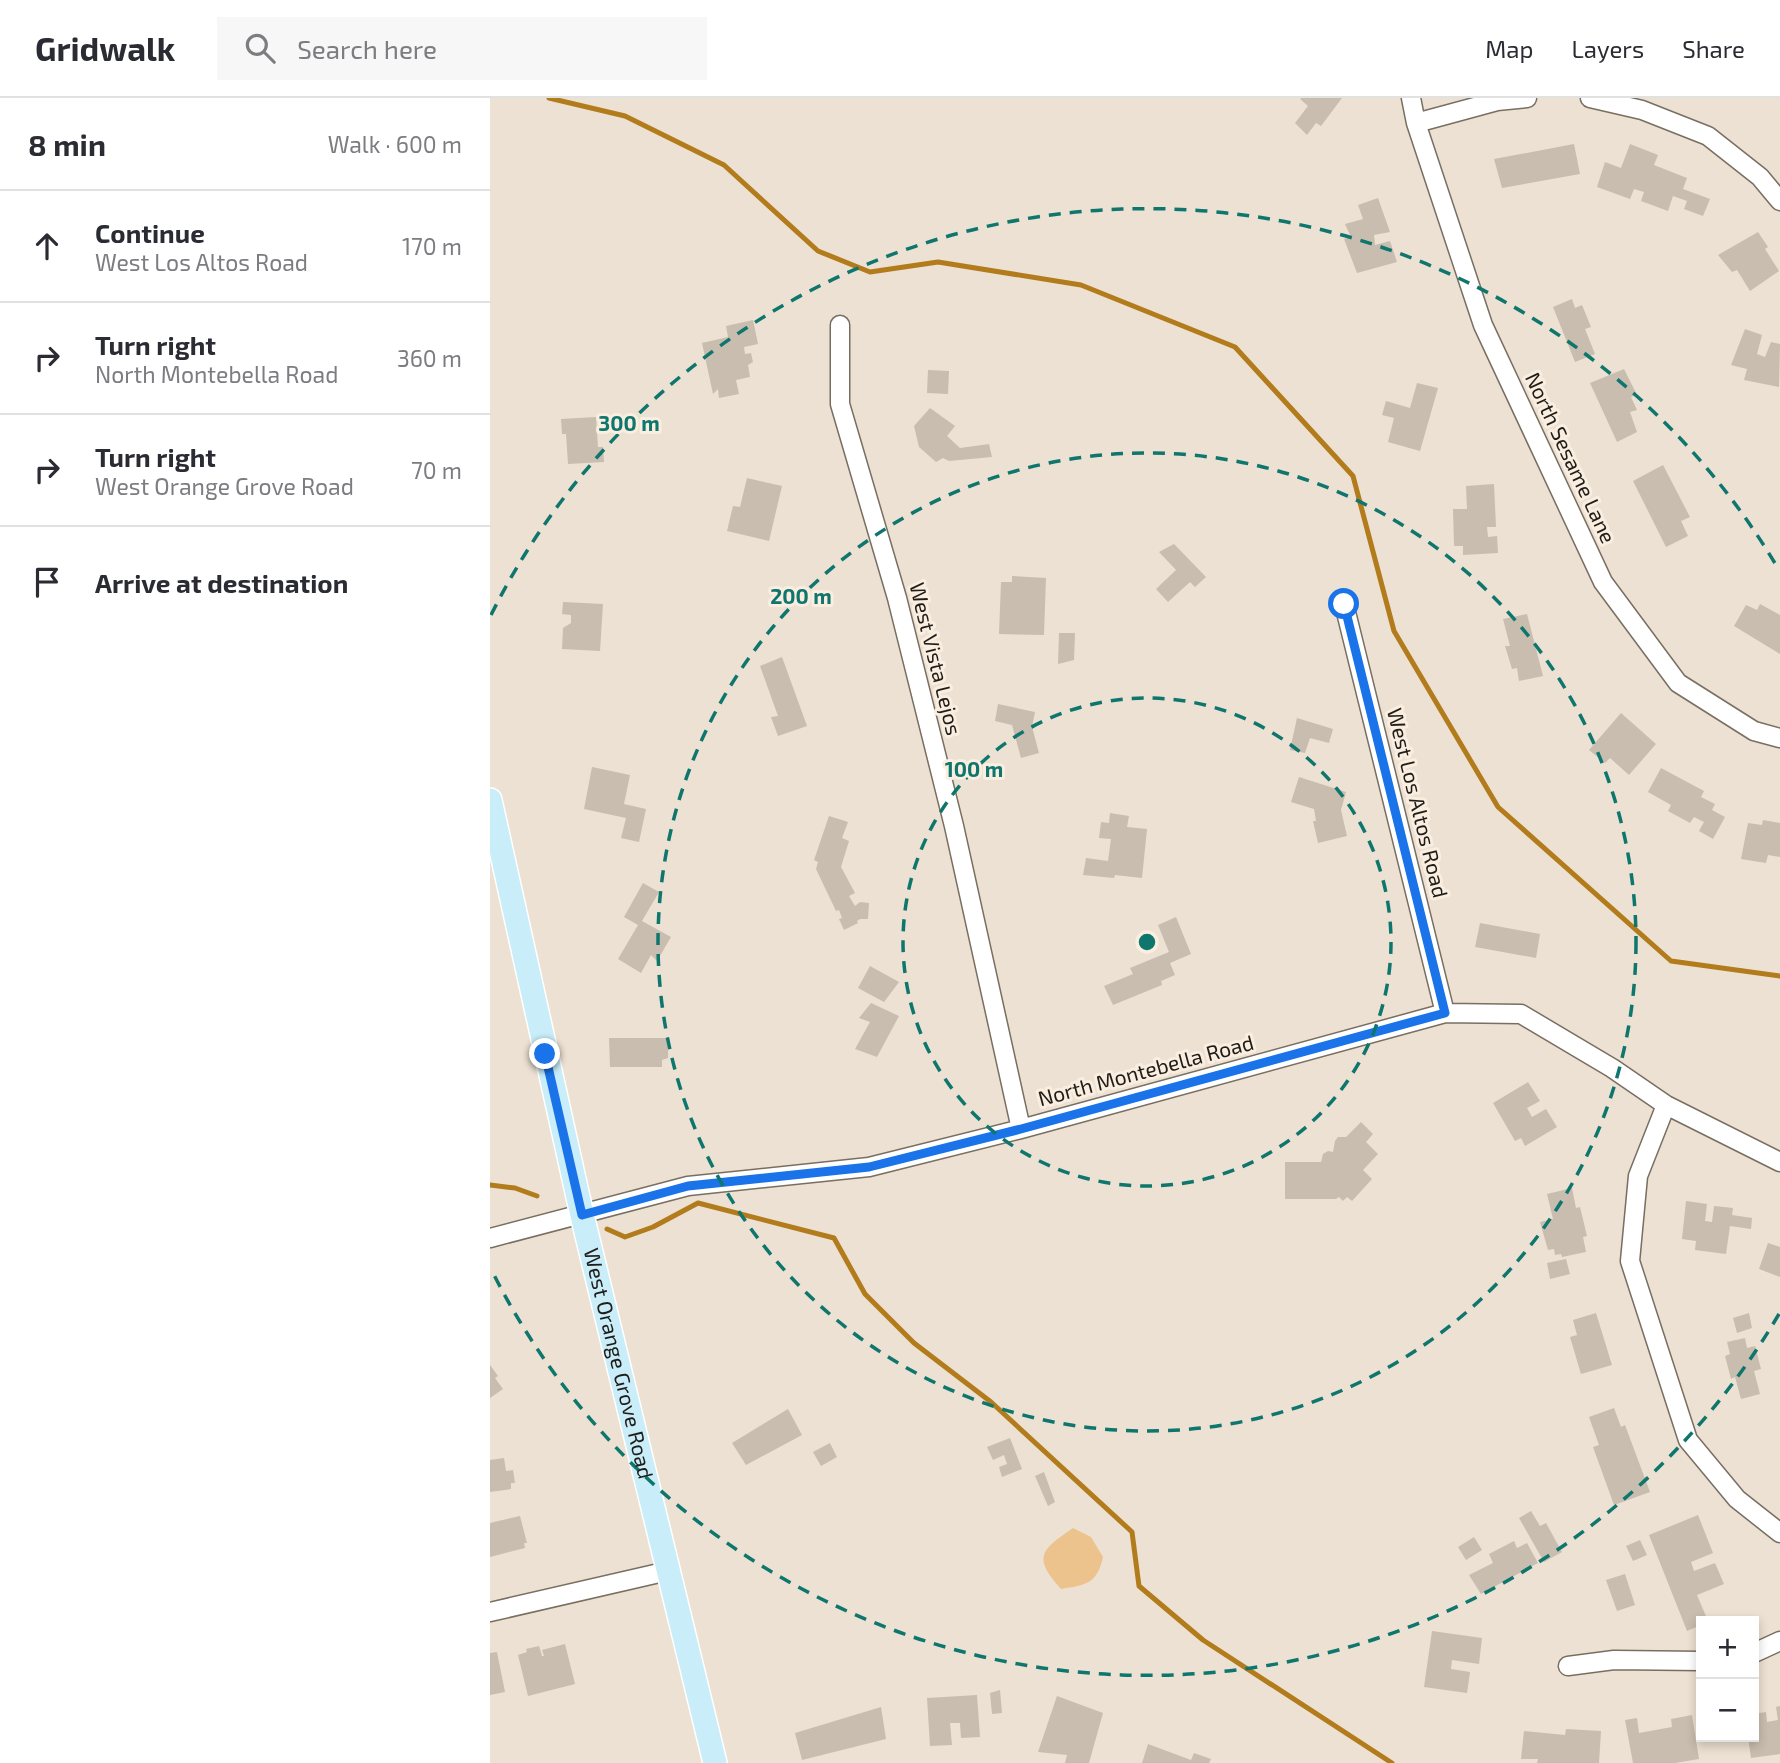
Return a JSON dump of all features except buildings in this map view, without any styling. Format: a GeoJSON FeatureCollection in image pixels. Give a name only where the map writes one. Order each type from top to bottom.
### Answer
{"type":"FeatureCollection","features":[{"type":"Feature","properties":{"kind":"main road","name":"West Orange Grove Road"},"geometry":{"type":"LineString","coordinates":[[490,800],[582,1215],[715,1763]]}},
{"type":"Feature","properties":{"kind":"street","name":"North Sesame Lane"},"geometry":{"type":"LineString","coordinates":[[1411,98],[1416,123],[1483,325],[1602,582],[1678,683],[1754,731],[1780,738]]}},
{"type":"Feature","properties":{"kind":"street"},"geometry":{"type":"LineString","coordinates":[[1416,123],[1497,101],[1527,98]]}},
{"type":"Feature","properties":{"kind":"street"},"geometry":{"type":"LineString","coordinates":[[1590,98],[1642,110],[1708,136],[1760,177],[1780,201]]}},
{"type":"Feature","properties":{"kind":"street","name":"West Vista Lejos"},"geometry":{"type":"LineString","coordinates":[[840,325],[841,404],[897,598],[949,806],[1021,1129]]}},
{"type":"Feature","properties":{"kind":"street","name":"West Los Altos Road"},"geometry":{"type":"LineString","coordinates":[[1344,604],[1445,1013]]}},
{"type":"Feature","properties":{"kind":"street","name":"North Montebella Road"},"geometry":{"type":"LineString","coordinates":[[490,1238],[688,1186],[869,1167],[1021,1129],[1445,1013],[1521,1014],[1612,1068],[1666,1105],[1780,1162]]}},
{"type":"Feature","properties":{"kind":"street"},"geometry":{"type":"LineString","coordinates":[[1666,1105],[1638,1176],[1630,1261],[1688,1440],[1737,1499],[1780,1534]]}},
{"type":"Feature","properties":{"kind":"street"},"geometry":{"type":"LineString","coordinates":[[490,1612],[668,1571]]}},
{"type":"Feature","properties":{"kind":"street"},"geometry":{"type":"LineString","coordinates":[[1759,1650],[1780,1640]]}},
{"type":"Feature","properties":{"kind":"street"},"geometry":{"type":"LineString","coordinates":[[1568,1666],[1614,1660],[1696,1661]]}},
{"type":"Feature","properties":{"kind":"shaded area"},"geometry":{"type":"Polygon","coordinates":[[[1073,1528],[1091,1537],[1103,1557],[1097,1573],[1089,1582],[1061,1589],[1046,1569],[1044,1555],[1054,1542],[1073,1528]]]}},
{"type":"Feature","properties":{"kind":"waterway"},"geometry":{"type":"LineString","coordinates":[[549,98],[625,116],[724,165],[818,251],[870,272],[938,262],[1081,285],[1235,347],[1353,476],[1394,631],[1498,807],[1671,961],[1780,976]]}},
{"type":"Feature","properties":{"kind":"waterway"},"geometry":{"type":"LineString","coordinates":[[490,1185],[515,1188],[537,1196]]}},
{"type":"Feature","properties":{"kind":"waterway"},"geometry":{"type":"LineString","coordinates":[[607,1229],[625,1237],[653,1227],[698,1203],[834,1238],[865,1294],[914,1343],[991,1402],[1132,1532],[1139,1586],[1203,1640],[1392,1763]]}},
{"type":"Feature","properties":{"kind":"route"},"geometry":{"type":"LineString","coordinates":[[545,1054],[582,1215],[688,1186],[869,1167],[1021,1129],[1445,1013],[1344,604]]}}]}
